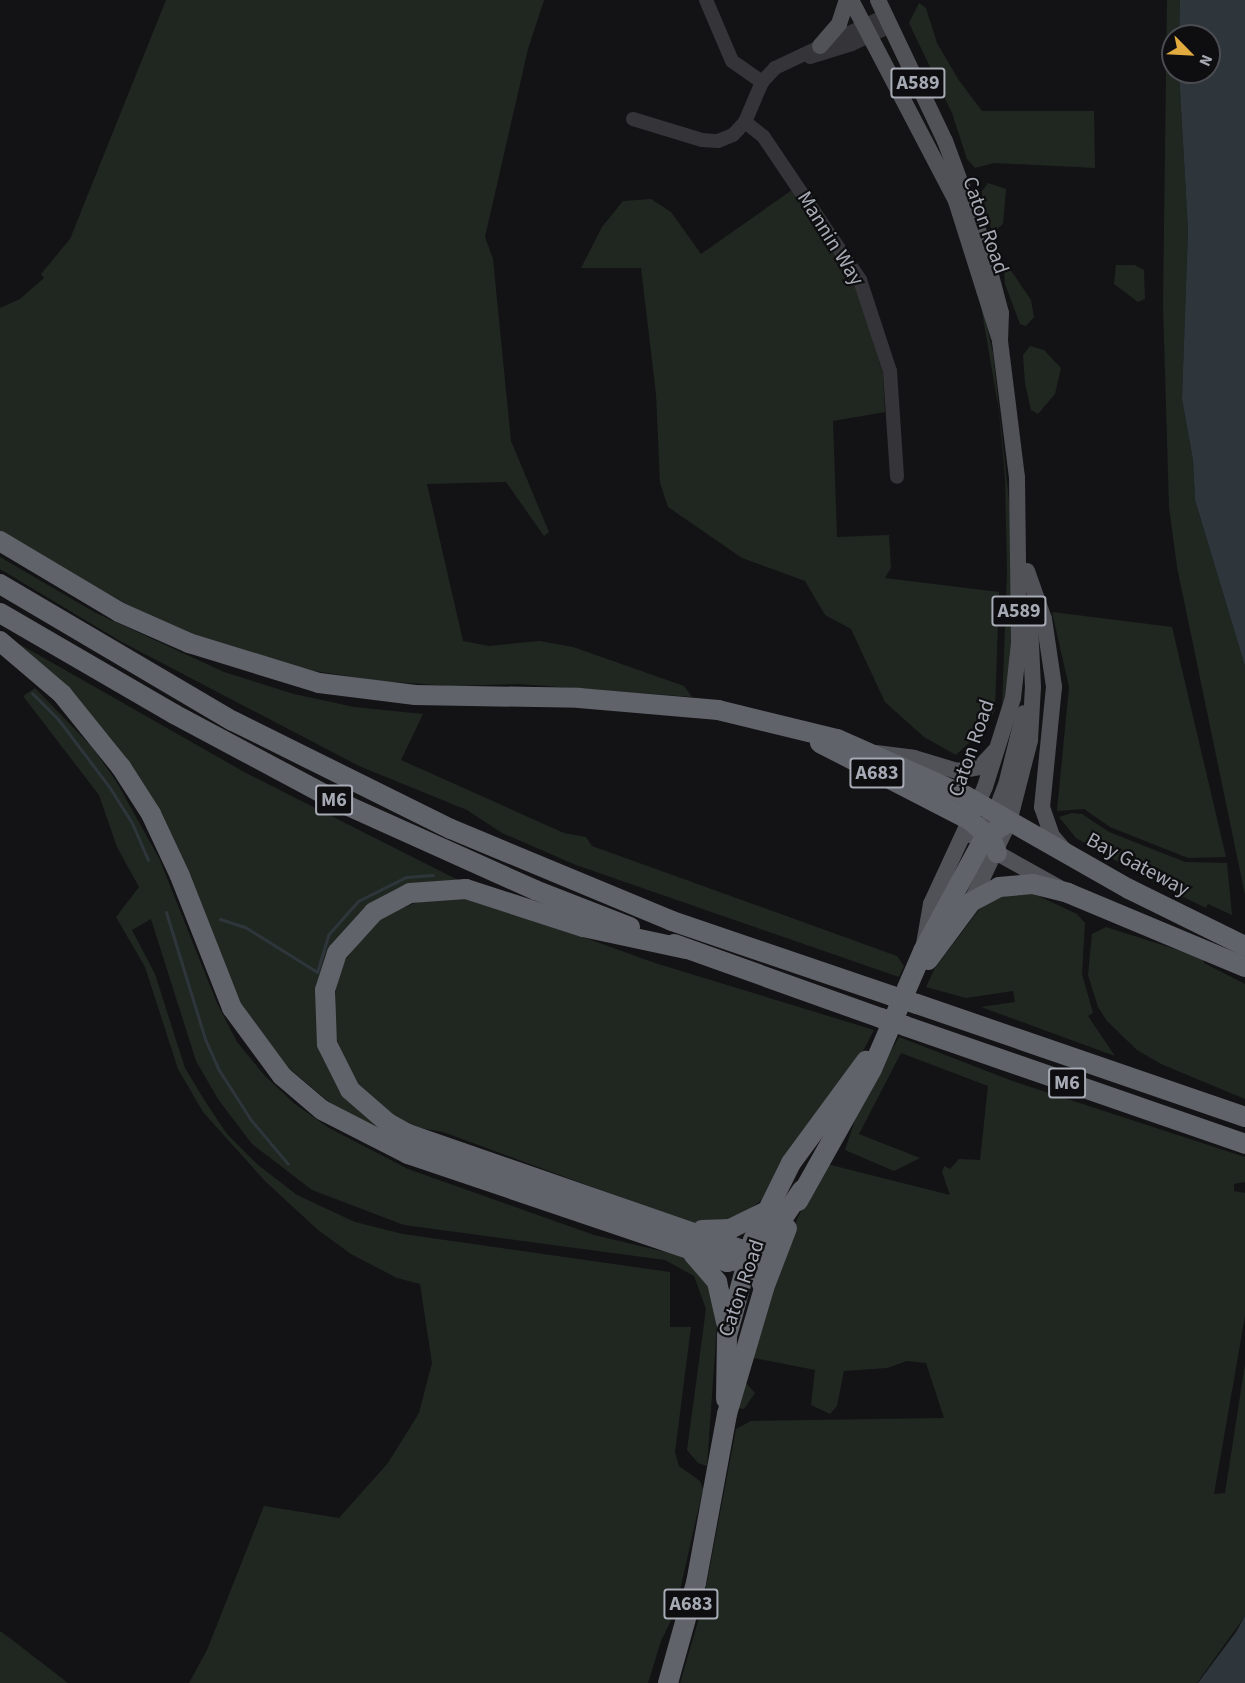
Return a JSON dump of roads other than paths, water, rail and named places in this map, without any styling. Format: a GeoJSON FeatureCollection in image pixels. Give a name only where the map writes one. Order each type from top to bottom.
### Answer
{"type":"FeatureCollection","features":[{"type":"Feature","properties":{"kind":"highway","name":"A683"},"geometry":{"type":"LineString","coordinates":[[0,541],[119,612],[189,644],[319,683],[437,696],[634,701],[718,710],[783,723],[875,753],[985,828]]}},
{"type":"Feature","properties":{"kind":"highway","name":"M6"},"geometry":{"type":"LineString","coordinates":[[0,584],[233,721],[451,829],[672,921],[1237,1114]]}},
{"type":"Feature","properties":{"kind":"highway","name":"M6"},"geometry":{"type":"LineString","coordinates":[[0,613],[174,714],[337,801],[535,890],[686,949],[1237,1142]]}},
{"type":"Feature","properties":{"kind":"highway"},"geometry":{"type":"LineString","coordinates":[[0,640],[62,694],[121,767],[151,814],[180,876],[232,1008],[254,1042],[300,1092],[322,1110],[408,1154],[727,1263],[749,1258],[762,1251],[802,1190]]}},
{"type":"Feature","properties":{"kind":"highway","name":"A683"},"geometry":{"type":"LineString","coordinates":[[783,723],[985,828]]}},
{"type":"Feature","properties":{"kind":"highway","name":"Bay Gateway"},"geometry":{"type":"LineString","coordinates":[[985,828],[1067,854],[1245,946]]}},
{"type":"Feature","properties":{"kind":"highway","name":"Caton Road"},"geometry":{"type":"LineString","coordinates":[[727,1414],[764,1288],[802,1190],[867,1077],[880,1043],[914,975],[923,951],[985,828]]}},
{"type":"Feature","properties":{"kind":"highway","name":"Caton Road"},"geometry":{"type":"LineString","coordinates":[[914,975],[934,954],[970,902],[999,887],[1033,884],[1068,893]]}},
{"type":"Feature","properties":{"kind":"highway"},"geometry":{"type":"LineString","coordinates":[[686,949],[583,927],[466,889],[427,889],[391,901],[354,929],[330,970],[323,1008],[327,1044],[339,1075],[370,1112],[388,1123],[408,1134],[687,1229],[749,1258],[764,1288]]}},
{"type":"Feature","properties":{"kind":"highway","name":"A683"},"geometry":{"type":"LineString","coordinates":[[1068,893],[1245,968]]}},
{"type":"Feature","properties":{"kind":"highway","name":"Caton Road"},"geometry":{"type":"LineString","coordinates":[[727,1414],[727,1336],[749,1258],[766,1211],[807,1138],[880,1043]]}},
{"type":"Feature","properties":{"kind":"highway"},"geometry":{"type":"LineString","coordinates":[[687,1229],[730,1230],[766,1211]]}},
{"type":"Feature","properties":{"kind":"highway"},"geometry":{"type":"LineString","coordinates":[[689,1251],[706,1265],[721,1289],[727,1336]]}},
{"type":"Feature","properties":{"kind":"highway","name":"A683"},"geometry":{"type":"LineString","coordinates":[[668,1683],[688,1614],[708,1523],[727,1414]]}},
{"type":"Feature","properties":{"kind":"main road","name":"Caton Road"},"geometry":{"type":"LineString","coordinates":[[849,0],[877,26],[955,185],[989,317],[1000,340],[1011,418],[1018,524],[1019,643],[1016,685],[970,902]]}},
{"type":"Feature","properties":{"kind":"main road"},"geometry":{"type":"LineString","coordinates":[[820,46],[839,24],[849,0]]}},
{"type":"Feature","properties":{"kind":"main road","name":"A589"},"geometry":{"type":"LineString","coordinates":[[864,0],[877,26]]}},
{"type":"Feature","properties":{"kind":"main road","name":"Caton Road"},"geometry":{"type":"LineString","coordinates":[[878,0],[877,26],[922,119],[923,141],[955,185]]}},
{"type":"Feature","properties":{"kind":"main road","name":"Caton Road"},"geometry":{"type":"LineString","coordinates":[[985,828],[1030,740],[1033,687],[1027,571],[1018,524]]}},
{"type":"Feature","properties":{"kind":"main road"},"geometry":{"type":"LineString","coordinates":[[1027,571],[1044,619],[1054,687],[1042,807],[1052,836],[1067,854]]}},
{"type":"Feature","properties":{"kind":"main road"},"geometry":{"type":"LineString","coordinates":[[875,753],[914,758],[957,771],[969,770],[980,766],[1003,740]]}},
{"type":"Feature","properties":{"kind":"main road","name":"A683"},"geometry":{"type":"LineString","coordinates":[[985,828],[1068,893]]}},
{"type":"Feature","properties":{"kind":"street"},"geometry":{"type":"LineString","coordinates":[[706,0],[732,61],[762,82]]}},
{"type":"Feature","properties":{"kind":"street"},"geometry":{"type":"LineString","coordinates":[[796,58],[816,57],[877,26]]}},
{"type":"Feature","properties":{"kind":"street"},"geometry":{"type":"LineString","coordinates":[[633,119],[681,135],[718,141],[733,135],[745,122],[762,82],[775,68],[820,46],[877,26]]}},
{"type":"Feature","properties":{"kind":"street","name":"Mannin Way"},"geometry":{"type":"LineString","coordinates":[[745,122],[763,136],[860,280],[890,370],[897,477]]}},
{"type":"Feature","properties":{"kind":"waterway"},"geometry":{"type":"LineString","coordinates":[[32,693],[58,719],[110,788],[132,823],[148,860]]}},
{"type":"Feature","properties":{"kind":"waterway"},"geometry":{"type":"LineString","coordinates":[[220,919],[245,927],[317,972],[328,935],[358,901],[406,877],[433,875]]}},
{"type":"Feature","properties":{"kind":"waterway"},"geometry":{"type":"LineString","coordinates":[[166,912],[205,1039],[219,1070],[251,1120],[288,1164]]}}]}
